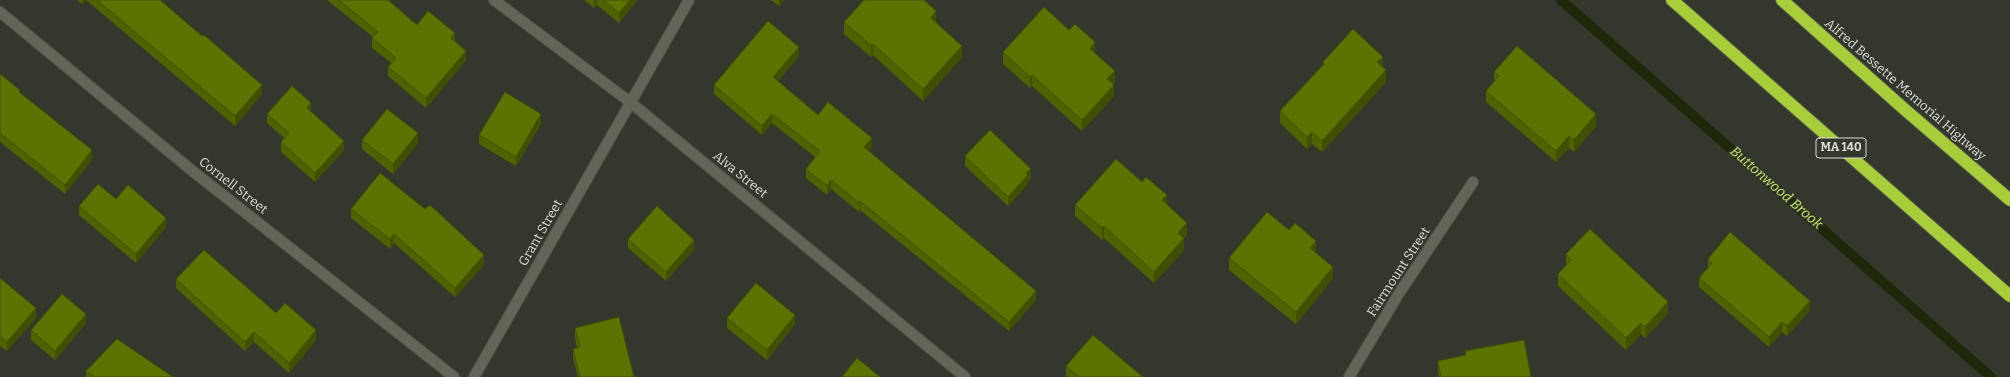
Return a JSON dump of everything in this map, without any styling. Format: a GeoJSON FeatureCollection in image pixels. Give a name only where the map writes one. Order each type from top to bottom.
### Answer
{"type":"FeatureCollection","features":[{"type":"Feature","properties":{"kind":"highway","name":"MA 140"},"geometry":{"type":"LineString","coordinates":[[1672,0],[2010,296]]}},
{"type":"Feature","properties":{"kind":"highway","name":"Alfred Bessette Memorial Highway"},"geometry":{"type":"LineString","coordinates":[[1782,0],[1903,108],[2010,200]]}},
{"type":"Feature","properties":{"kind":"street","name":"Alva Street"},"geometry":{"type":"LineString","coordinates":[[494,0],[630,102],[965,377]]}},
{"type":"Feature","properties":{"kind":"street","name":"Grant Street"},"geometry":{"type":"LineString","coordinates":[[474,377],[689,0]]}},
{"type":"Feature","properties":{"kind":"street","name":"Cornell Street"},"geometry":{"type":"LineString","coordinates":[[0,12],[195,173],[454,377]]}},
{"type":"Feature","properties":{"kind":"street","name":"Fairmount Street"},"geometry":{"type":"LineString","coordinates":[[1349,377],[1398,295],[1473,182]]}},
{"type":"Feature","properties":{"kind":"building"},"geometry":{"type":"Polygon","coordinates":[[[97,0],[160,0],[202,36],[204,35],[262,85],[235,116],[97,0]]]}},
{"type":"Feature","properties":{"kind":"building"},"geometry":{"type":"Polygon","coordinates":[[[339,0],[388,0],[417,25],[428,11],[455,33],[451,38],[466,51],[426,98],[388,67],[396,58],[372,38],[378,32],[339,0]]]}},
{"type":"Feature","properties":{"kind":"building"},"geometry":{"type":"Polygon","coordinates":[[[603,0],[630,0],[619,13],[603,0]]]}},
{"type":"Feature","properties":{"kind":"building"},"geometry":{"type":"Polygon","coordinates":[[[864,0],[924,0],[936,11],[931,18],[962,46],[923,89],[873,44],[871,45],[844,22],[864,0]]]}},
{"type":"Feature","properties":{"kind":"building"},"geometry":{"type":"Polygon","coordinates":[[[1044,7],[1069,30],[1075,24],[1095,42],[1090,49],[1115,71],[1107,79],[1114,85],[1082,120],[1032,75],[1030,77],[1003,52],[1044,7]]]}},
{"type":"Feature","properties":{"kind":"building"},"geometry":{"type":"Polygon","coordinates":[[[768,21],[799,47],[773,77],[818,115],[828,102],[872,138],[864,147],[1036,291],[1009,322],[860,201],[859,203],[831,180],[827,186],[806,169],[820,151],[772,114],[762,126],[714,85],[768,21]]]}},
{"type":"Feature","properties":{"kind":"building"},"geometry":{"type":"Polygon","coordinates":[[[1353,29],[1383,57],[1377,62],[1386,70],[1322,141],[1312,132],[1307,137],[1280,111],[1324,64],[1323,62],[1353,29]]]}},
{"type":"Feature","properties":{"kind":"building"},"geometry":{"type":"Polygon","coordinates":[[[1517,46],[1596,114],[1574,140],[1569,136],[1556,151],[1486,91],[1499,76],[1494,72],[1517,46]]]}},
{"type":"Feature","properties":{"kind":"building"},"geometry":{"type":"Polygon","coordinates":[[[0,74],[20,90],[19,92],[92,150],[65,185],[0,133],[0,74]]]}},
{"type":"Feature","properties":{"kind":"building"},"geometry":{"type":"Polygon","coordinates":[[[292,86],[311,103],[307,108],[344,141],[315,173],[281,142],[289,133],[267,114],[292,86]]]}},
{"type":"Feature","properties":{"kind":"building"},"geometry":{"type":"Polygon","coordinates":[[[505,92],[541,114],[516,157],[479,135],[505,92]]]}},
{"type":"Feature","properties":{"kind":"building"},"geometry":{"type":"Polygon","coordinates":[[[387,109],[418,133],[393,164],[362,140],[387,109]]]}},
{"type":"Feature","properties":{"kind":"building"},"geometry":{"type":"Polygon","coordinates":[[[990,130],[1031,169],[1026,173],[1028,175],[1008,197],[965,156],[990,130]]]}},
{"type":"Feature","properties":{"kind":"building"},"geometry":{"type":"Polygon","coordinates":[[[1116,159],[1142,182],[1146,177],[1167,195],[1162,200],[1187,223],[1178,233],[1184,238],[1154,272],[1104,226],[1102,228],[1075,205],[1116,159]]]}},
{"type":"Feature","properties":{"kind":"building"},"geometry":{"type":"Polygon","coordinates":[[[380,173],[425,209],[430,205],[484,255],[455,288],[394,234],[390,239],[351,209],[380,173]]]}},
{"type":"Feature","properties":{"kind":"building"},"geometry":{"type":"Polygon","coordinates":[[[98,184],[116,199],[128,185],[166,218],[136,254],[79,206],[98,184]]]}},
{"type":"Feature","properties":{"kind":"building"},"geometry":{"type":"Polygon","coordinates":[[[657,206],[694,240],[666,272],[628,239],[657,206]]]}},
{"type":"Feature","properties":{"kind":"building"},"geometry":{"type":"Polygon","coordinates":[[[1267,212],[1289,230],[1295,223],[1316,241],[1310,248],[1333,267],[1296,312],[1229,258],[1267,212]]]}},
{"type":"Feature","properties":{"kind":"building"},"geometry":{"type":"Polygon","coordinates":[[[1590,229],[1668,302],[1645,327],[1641,323],[1626,338],[1558,274],[1571,260],[1566,254],[1590,229]]]}},
{"type":"Feature","properties":{"kind":"building"},"geometry":{"type":"Polygon","coordinates":[[[1730,232],[1810,301],[1787,326],[1782,322],[1769,337],[1699,278],[1712,263],[1708,259],[1730,232]]]}},
{"type":"Feature","properties":{"kind":"building"},"geometry":{"type":"Polygon","coordinates":[[[204,250],[276,313],[285,303],[316,330],[289,363],[254,332],[245,342],[176,279],[204,250]]]}},
{"type":"Feature","properties":{"kind":"building"},"geometry":{"type":"Polygon","coordinates":[[[0,278],[36,308],[7,342],[0,336],[0,278]]]}},
{"type":"Feature","properties":{"kind":"building"},"geometry":{"type":"Polygon","coordinates":[[[756,283],[795,315],[767,350],[727,318],[756,283]]]}},
{"type":"Feature","properties":{"kind":"building"},"geometry":{"type":"Polygon","coordinates":[[[62,294],[86,314],[55,351],[31,330],[62,294]]]}},
{"type":"Feature","properties":{"kind":"building"},"geometry":{"type":"Polygon","coordinates":[[[619,317],[634,377],[580,377],[573,349],[580,347],[575,328],[619,317]]]}},
{"type":"Feature","properties":{"kind":"building"},"geometry":{"type":"Polygon","coordinates":[[[1093,335],[1143,377],[1079,377],[1066,366],[1093,335]]]}},
{"type":"Feature","properties":{"kind":"building"},"geometry":{"type":"Polygon","coordinates":[[[117,339],[173,377],[95,377],[86,371],[117,339]]]}},
{"type":"Feature","properties":{"kind":"building"},"geometry":{"type":"Polygon","coordinates":[[[1524,340],[1531,377],[1441,377],[1438,361],[1466,355],[1465,351],[1524,340]]]}},
{"type":"Feature","properties":{"kind":"building"},"geometry":{"type":"Polygon","coordinates":[[[857,358],[880,377],[842,377],[857,358]]]}},
{"type":"Feature","properties":{"kind":"waterway","name":"Buttonwood Brook"},"geometry":{"type":"LineString","coordinates":[[1561,0],[1991,377]]}}]}
